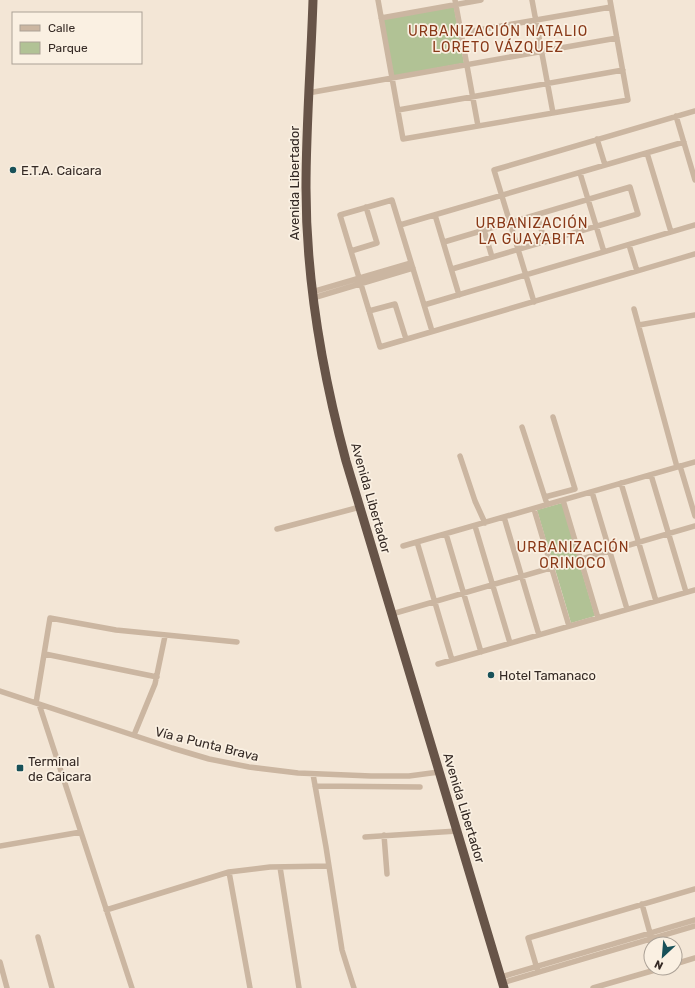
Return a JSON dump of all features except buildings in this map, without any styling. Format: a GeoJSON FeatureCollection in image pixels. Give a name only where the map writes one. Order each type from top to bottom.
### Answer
{"type":"FeatureCollection","features":[{"type":"Feature","properties":{"kind":"highway","name":"Avenida Libertador"},"geometry":{"type":"LineString","coordinates":[[313,0],[306,144],[308,248],[312,295],[327,380],[339,433],[360,507],[502,983]]}},
{"type":"Feature","properties":{"kind":"street"},"geometry":{"type":"LineString","coordinates":[[378,0],[403,140],[628,100],[610,0]]}},
{"type":"Feature","properties":{"kind":"street"},"geometry":{"type":"LineString","coordinates":[[381,18],[455,2],[481,0]]}},
{"type":"Feature","properties":{"kind":"street"},"geometry":{"type":"LineString","coordinates":[[532,0],[553,113]]}},
{"type":"Feature","properties":{"kind":"street"},"geometry":{"type":"LineString","coordinates":[[455,2],[478,126]]}},
{"type":"Feature","properties":{"kind":"street"},"geometry":{"type":"LineString","coordinates":[[461,33],[611,7]]}},
{"type":"Feature","properties":{"kind":"street"},"geometry":{"type":"LineString","coordinates":[[308,93],[617,38]]}},
{"type":"Feature","properties":{"kind":"street"},"geometry":{"type":"LineString","coordinates":[[398,110],[623,70]]}},
{"type":"Feature","properties":{"kind":"street"},"geometry":{"type":"LineString","coordinates":[[534,302],[494,170],[695,111]]}},
{"type":"Feature","properties":{"kind":"street"},"geometry":{"type":"LineString","coordinates":[[676,116],[695,180]]}},
{"type":"Feature","properties":{"kind":"street"},"geometry":{"type":"LineString","coordinates":[[597,139],[605,165]]}},
{"type":"Feature","properties":{"kind":"street"},"geometry":{"type":"LineString","coordinates":[[400,226],[684,142]]}},
{"type":"Feature","properties":{"kind":"street"},"geometry":{"type":"LineString","coordinates":[[647,153],[671,232]]}},
{"type":"Feature","properties":{"kind":"street"},"geometry":{"type":"LineString","coordinates":[[580,172],[604,252]]}},
{"type":"Feature","properties":{"kind":"street"},"geometry":{"type":"LineString","coordinates":[[444,242],[630,187],[638,214],[452,269]]}},
{"type":"Feature","properties":{"kind":"street"},"geometry":{"type":"LineString","coordinates":[[432,331],[392,200],[340,215],[380,347],[695,254]]}},
{"type":"Feature","properties":{"kind":"street"},"geometry":{"type":"LineString","coordinates":[[351,251],[377,243],[366,207]]}},
{"type":"Feature","properties":{"kind":"street"},"geometry":{"type":"LineString","coordinates":[[435,215],[460,295]]}},
{"type":"Feature","properties":{"kind":"street"},"geometry":{"type":"LineString","coordinates":[[537,215],[545,242]]}},
{"type":"Feature","properties":{"kind":"street"},"geometry":{"type":"LineString","coordinates":[[424,305],[695,225]]}},
{"type":"Feature","properties":{"kind":"street"},"geometry":{"type":"LineString","coordinates":[[484,230],[492,257]]}},
{"type":"Feature","properties":{"kind":"street"},"geometry":{"type":"LineString","coordinates":[[629,245],[637,271]]}},
{"type":"Feature","properties":{"kind":"street"},"geometry":{"type":"LineString","coordinates":[[312,295],[412,266]]}},
{"type":"Feature","properties":{"kind":"street"},"geometry":{"type":"LineString","coordinates":[[369,311],[395,304],[406,339]]}},
{"type":"Feature","properties":{"kind":"street"},"geometry":{"type":"LineString","coordinates":[[634,309],[678,467],[695,516]]}},
{"type":"Feature","properties":{"kind":"street"},"geometry":{"type":"LineString","coordinates":[[639,325],[695,315]]}},
{"type":"Feature","properties":{"kind":"street"},"geometry":{"type":"LineString","coordinates":[[545,497],[575,489],[553,417]]}},
{"type":"Feature","properties":{"kind":"street"},"geometry":{"type":"LineString","coordinates":[[522,427],[547,505]]}},
{"type":"Feature","properties":{"kind":"street"},"geometry":{"type":"LineString","coordinates":[[460,456],[475,501],[485,523]]}},
{"type":"Feature","properties":{"kind":"street"},"geometry":{"type":"LineString","coordinates":[[404,546],[695,462]]}},
{"type":"Feature","properties":{"kind":"street"},"geometry":{"type":"LineString","coordinates":[[651,475],[686,592]]}},
{"type":"Feature","properties":{"kind":"street"},"geometry":{"type":"LineString","coordinates":[[622,483],[656,601]]}},
{"type":"Feature","properties":{"kind":"street"},"geometry":{"type":"LineString","coordinates":[[592,492],[627,609]]}},
{"type":"Feature","properties":{"kind":"street"},"geometry":{"type":"LineString","coordinates":[[563,500],[598,618]]}},
{"type":"Feature","properties":{"kind":"street"},"geometry":{"type":"LineString","coordinates":[[277,529],[360,507]]}},
{"type":"Feature","properties":{"kind":"street"},"geometry":{"type":"LineString","coordinates":[[534,509],[569,626]]}},
{"type":"Feature","properties":{"kind":"street"},"geometry":{"type":"LineString","coordinates":[[504,517],[539,635]]}},
{"type":"Feature","properties":{"kind":"street"},"geometry":{"type":"LineString","coordinates":[[476,526],[510,643]]}},
{"type":"Feature","properties":{"kind":"street"},"geometry":{"type":"LineString","coordinates":[[392,614],[695,526]]}},
{"type":"Feature","properties":{"kind":"street"},"geometry":{"type":"LineString","coordinates":[[446,534],[481,652]]}},
{"type":"Feature","properties":{"kind":"street"},"geometry":{"type":"LineString","coordinates":[[418,542],[452,660]]}},
{"type":"Feature","properties":{"kind":"street"},"geometry":{"type":"LineString","coordinates":[[438,664],[695,590]]}},
{"type":"Feature","properties":{"kind":"street"},"geometry":{"type":"LineString","coordinates":[[132,988],[38,703],[50,618],[98,628],[165,636],[237,642]]}},
{"type":"Feature","properties":{"kind":"street"},"geometry":{"type":"LineString","coordinates":[[134,735],[157,677],[165,636]]}},
{"type":"Feature","properties":{"kind":"street"},"geometry":{"type":"LineString","coordinates":[[45,654],[157,677]]}},
{"type":"Feature","properties":{"kind":"street","name":"Vía a Punta Brava"},"geometry":{"type":"LineString","coordinates":[[0,691],[172,748],[229,763],[268,770],[313,774],[409,776],[440,772]]}},
{"type":"Feature","properties":{"kind":"street"},"geometry":{"type":"LineString","coordinates":[[313,774],[342,950],[354,988]]}},
{"type":"Feature","properties":{"kind":"street"},"geometry":{"type":"LineString","coordinates":[[315,786],[420,787]]}},
{"type":"Feature","properties":{"kind":"street"},"geometry":{"type":"LineString","coordinates":[[365,837],[457,831]]}},
{"type":"Feature","properties":{"kind":"street"},"geometry":{"type":"LineString","coordinates":[[0,846],[81,832]]}},
{"type":"Feature","properties":{"kind":"street"},"geometry":{"type":"LineString","coordinates":[[384,835],[387,874]]}},
{"type":"Feature","properties":{"kind":"street"},"geometry":{"type":"LineString","coordinates":[[106,910],[229,872],[280,867],[329,866]]}},
{"type":"Feature","properties":{"kind":"street"},"geometry":{"type":"LineString","coordinates":[[280,867],[299,988]]}},
{"type":"Feature","properties":{"kind":"street"},"geometry":{"type":"LineString","coordinates":[[229,872],[250,988]]}},
{"type":"Feature","properties":{"kind":"street"},"geometry":{"type":"LineString","coordinates":[[538,969],[528,938],[695,889]]}},
{"type":"Feature","properties":{"kind":"street"},"geometry":{"type":"LineString","coordinates":[[642,904],[651,936]]}},
{"type":"Feature","properties":{"kind":"street"},"geometry":{"type":"LineString","coordinates":[[659,936],[695,920]]}},
{"type":"Feature","properties":{"kind":"street"},"geometry":{"type":"LineString","coordinates":[[662,936],[695,926]]}},
{"type":"Feature","properties":{"kind":"street"},"geometry":{"type":"LineString","coordinates":[[38,937],[52,988]]}},
{"type":"Feature","properties":{"kind":"street"},"geometry":{"type":"LineString","coordinates":[[502,983],[538,969],[643,941]]}},
{"type":"Feature","properties":{"kind":"street"},"geometry":{"type":"LineString","coordinates":[[683,962],[695,958]]}},
{"type":"Feature","properties":{"kind":"street"},"geometry":{"type":"LineString","coordinates":[[0,962],[7,988]]}},
{"type":"Feature","properties":{"kind":"street"},"geometry":{"type":"LineString","coordinates":[[593,988],[643,973]]}},
{"type":"Feature","properties":{"kind":"green space"},"geometry":{"type":"Polygon","coordinates":[[[454,7],[464,63],[393,76],[383,19],[454,7]]]}},
{"type":"Feature","properties":{"kind":"green space"},"geometry":{"type":"Polygon","coordinates":[[[562,503],[578,557],[553,564],[537,510],[562,503]]]}},
{"type":"Feature","properties":{"kind":"green space"},"geometry":{"type":"Polygon","coordinates":[[[579,562],[595,616],[571,623],[555,569],[579,562]]]}},
{"type":"Feature","properties":{"kind":"place","name":"E.T.A. Caicara"},"geometry":{"type":"Point","coordinates":[13,170]}},
{"type":"Feature","properties":{"kind":"place","name":"Hotel Tamanaco"},"geometry":{"type":"Point","coordinates":[491,675]}},
{"type":"Feature","properties":{"kind":"place","name":"Terminal de Caicara"},"geometry":{"type":"Point","coordinates":[20,768]}},
{"type":"Feature","properties":{"kind":"district","name":"URBANIZACIÓN NATALIO LORETO VÁZQUEZ"},"geometry":{"type":"Point","coordinates":[498,40]}},
{"type":"Feature","properties":{"kind":"district","name":"URBANIZACIÓN LA GUAYABITA"},"geometry":{"type":"Point","coordinates":[532,232]}},
{"type":"Feature","properties":{"kind":"district","name":"URBANIZACIÓN ORINOCO"},"geometry":{"type":"Point","coordinates":[573,556]}}]}
